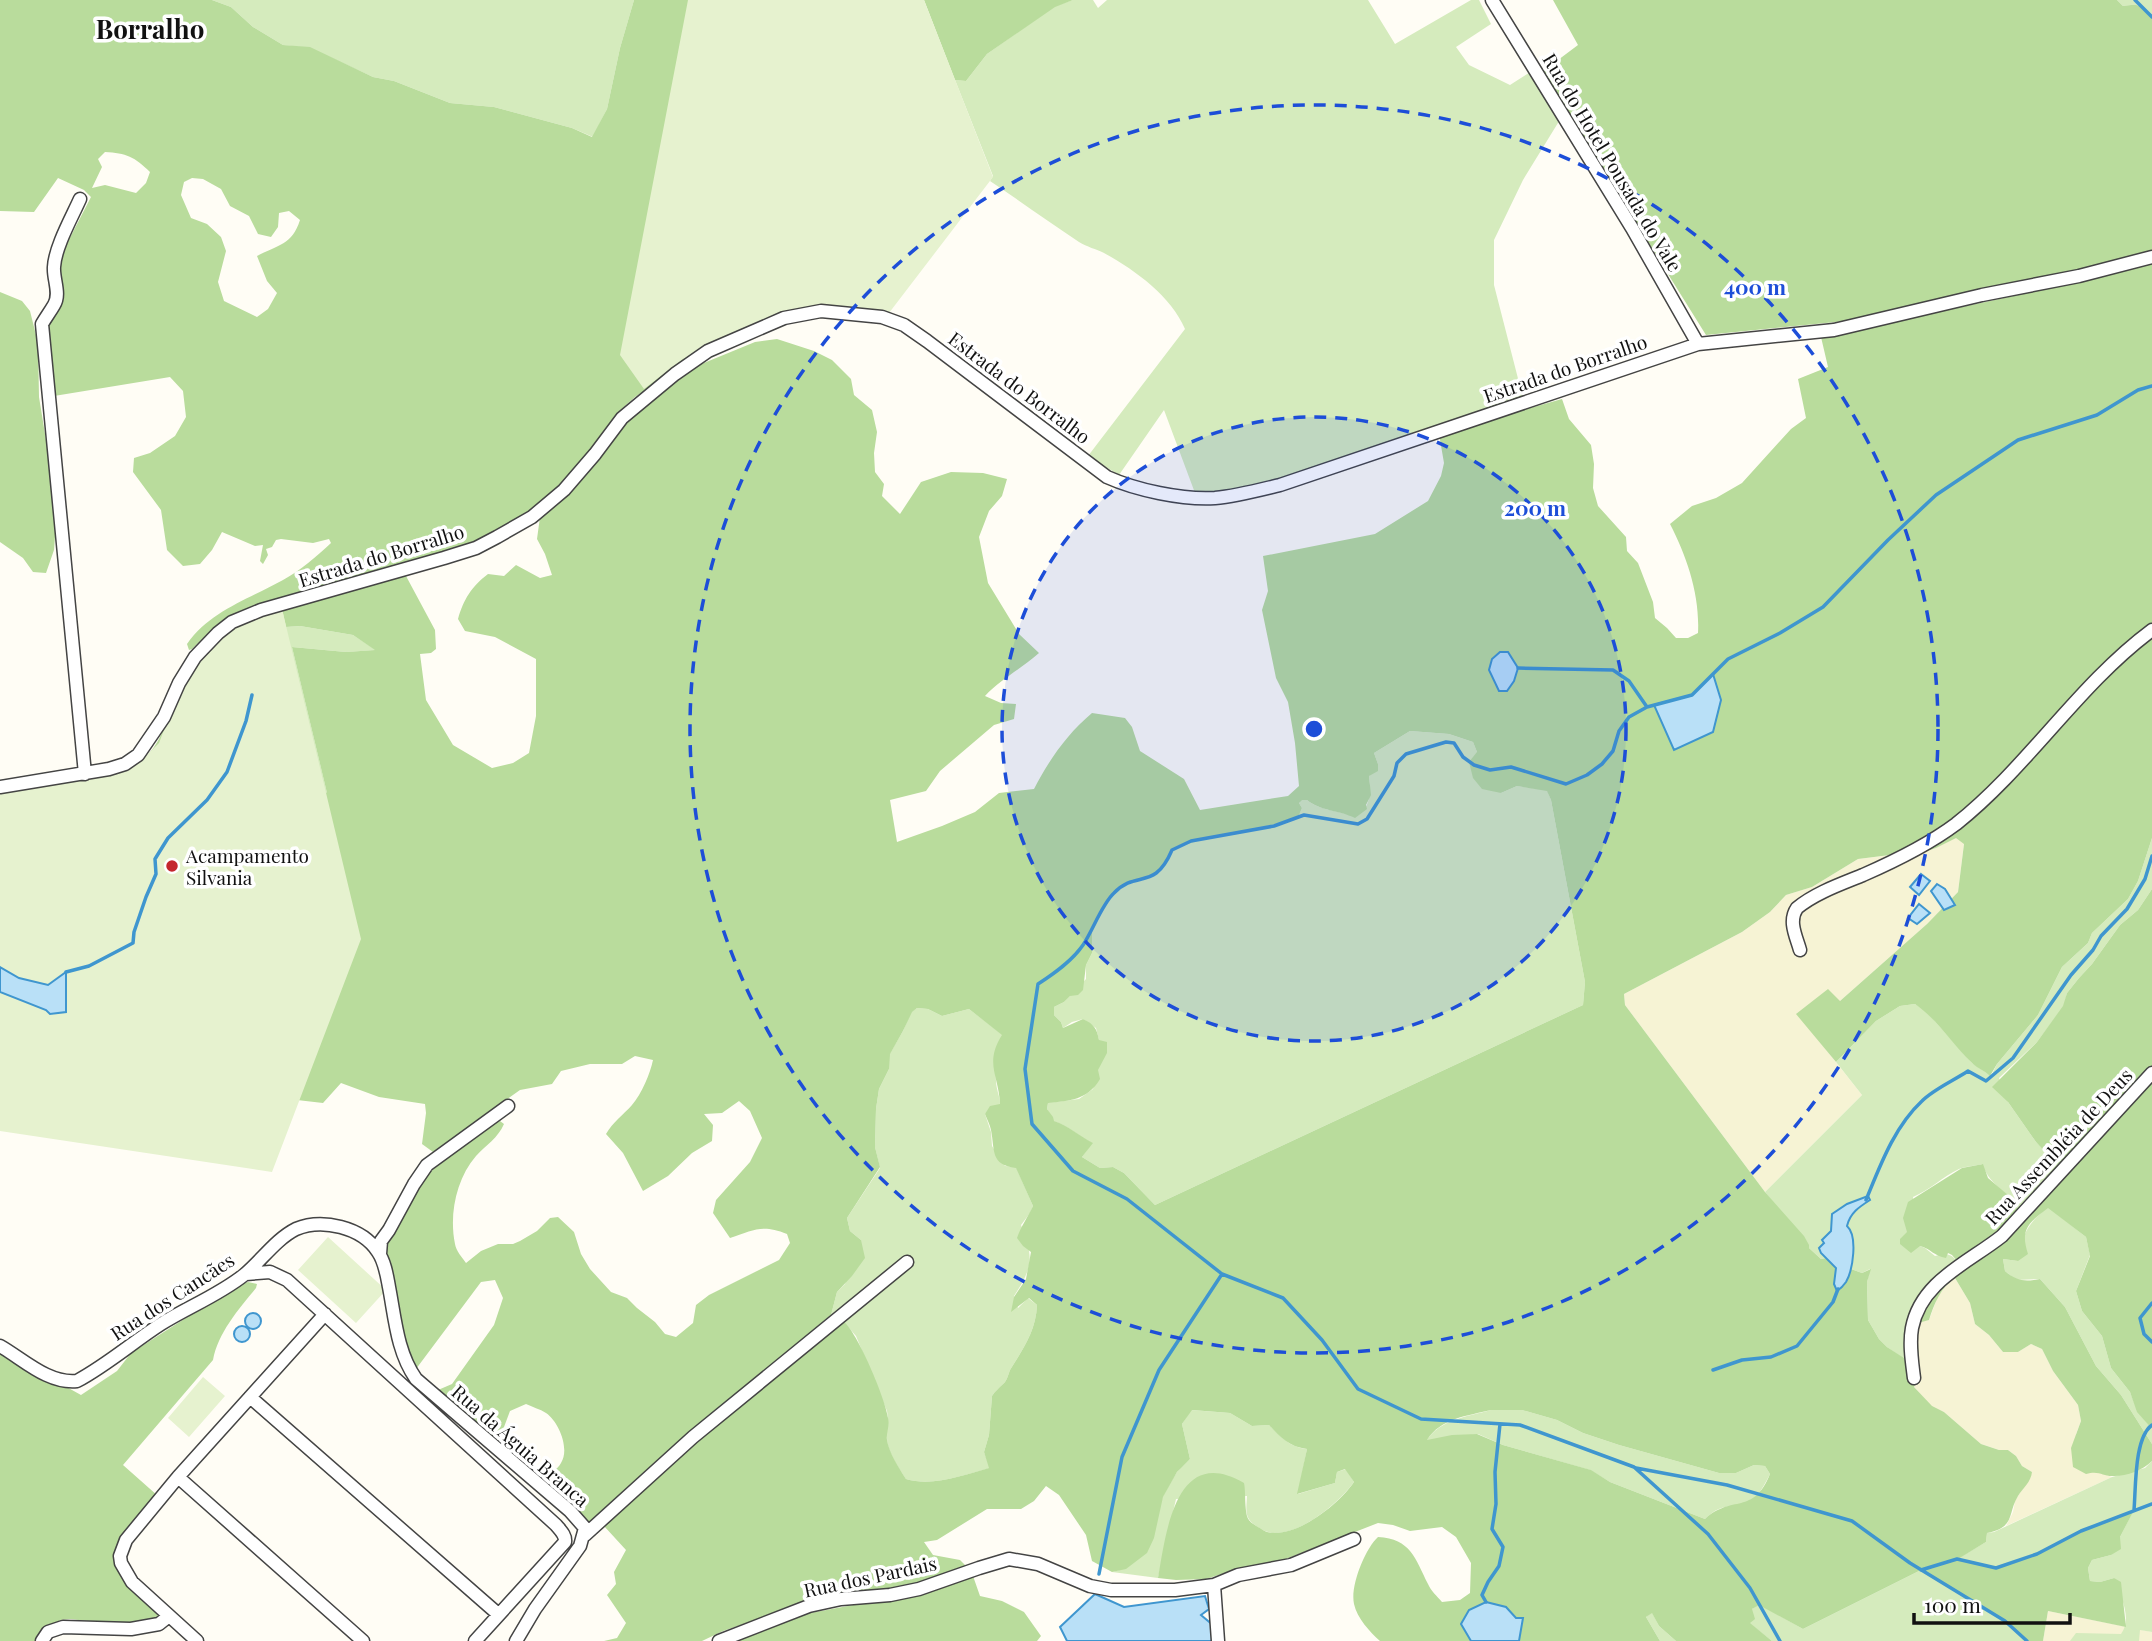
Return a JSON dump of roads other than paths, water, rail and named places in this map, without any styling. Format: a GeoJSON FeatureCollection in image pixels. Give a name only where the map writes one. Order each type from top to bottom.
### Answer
{"type":"FeatureCollection","features":[{"type":"Feature","properties":{"kind":"street","name":"Rua do Hotel Pousada do Vale"},"geometry":{"type":"LineString","coordinates":[[1492,0],[1632,228],[1698,344]]}},
{"type":"Feature","properties":{"kind":"street"},"geometry":{"type":"LineString","coordinates":[[80,199],[65,230],[54,265],[57,292],[55,304],[42,324],[85,774]]}},
{"type":"Feature","properties":{"kind":"street","name":"Estrada do Borralho"},"geometry":{"type":"LineString","coordinates":[[0,787],[85,774],[125,764],[138,755],[164,717],[179,683],[195,657],[232,622],[261,610],[476,548],[497,537],[533,517],[564,490],[622,418],[675,373],[708,351],[784,318],[821,311],[882,317],[904,325],[1107,477],[1130,487],[1211,498],[1240,495],[1280,485],[1698,344],[1834,330],[1982,295],[2079,276],[2152,257]]}},
{"type":"Feature","properties":{"kind":"street"},"geometry":{"type":"LineString","coordinates":[[1800,950],[1792,922],[1797,908],[1914,850],[1952,827],[2037,746],[2097,678],[2152,630]]}},
{"type":"Feature","properties":{"kind":"street","name":"Rua Assembléia de Deus"},"geometry":{"type":"LineString","coordinates":[[1914,1378],[1912,1328],[1929,1290],[2002,1236],[2152,1073]]}},
{"type":"Feature","properties":{"kind":"street"},"geometry":{"type":"LineString","coordinates":[[380,1254],[381,1241],[423,1170],[433,1159],[508,1106]]}},
{"type":"Feature","properties":{"kind":"street","name":"Rua dos Cancães"},"geometry":{"type":"LineString","coordinates":[[0,1346],[46,1374],[77,1381],[155,1328],[246,1274],[291,1233],[309,1226],[336,1225],[368,1241],[380,1254]]}},
{"type":"Feature","properties":{"kind":"street","name":"Rua da Águia Branca"},"geometry":{"type":"LineString","coordinates":[[380,1254],[405,1361],[416,1378],[570,1511],[585,1528],[580,1546],[535,1609],[516,1641]]}},
{"type":"Feature","properties":{"kind":"street"},"geometry":{"type":"LineString","coordinates":[[585,1535],[693,1437],[908,1262]]}},
{"type":"Feature","properties":{"kind":"street"},"geometry":{"type":"LineString","coordinates":[[246,1274],[264,1272],[287,1280],[563,1533],[565,1542],[475,1641]]}},
{"type":"Feature","properties":{"kind":"street"},"geometry":{"type":"LineString","coordinates":[[197,1641],[132,1582],[120,1556],[126,1540],[178,1477],[325,1314]]}},
{"type":"Feature","properties":{"kind":"street"},"geometry":{"type":"LineString","coordinates":[[250,1398],[498,1614]]}},
{"type":"Feature","properties":{"kind":"street"},"geometry":{"type":"LineString","coordinates":[[178,1477],[363,1641]]}},
{"type":"Feature","properties":{"kind":"street","name":"Rua dos Pardais"},"geometry":{"type":"LineString","coordinates":[[719,1641],[809,1606],[841,1599],[900,1593],[1009,1559],[1038,1564],[1090,1586],[1111,1590],[1175,1590],[1214,1585],[1238,1575],[1291,1565],[1354,1539]]}},
{"type":"Feature","properties":{"kind":"street"},"geometry":{"type":"LineString","coordinates":[[1214,1585],[1218,1641]]}},
{"type":"Feature","properties":{"kind":"street"},"geometry":{"type":"LineString","coordinates":[[41,1641],[48,1632],[63,1627],[138,1628],[159,1624],[169,1616]]}},
{"type":"Feature","properties":{"kind":"water"},"geometry":{"type":"Polygon","coordinates":[[[1500,652],[1508,652],[1518,668],[1507,691],[1499,691],[1489,670],[1492,659],[1500,652]]]}},
{"type":"Feature","properties":{"kind":"water"},"geometry":{"type":"Polygon","coordinates":[[[1713,674],[1721,700],[1713,732],[1674,750],[1654,705],[1692,695],[1713,674]]]}},
{"type":"Feature","properties":{"kind":"water"},"geometry":{"type":"Polygon","coordinates":[[[1921,874],[1930,881],[1919,895],[1910,887],[1921,874]]]}},
{"type":"Feature","properties":{"kind":"water"},"geometry":{"type":"Polygon","coordinates":[[[1937,884],[1945,889],[1955,905],[1944,910],[1931,891],[1937,884]]]}},
{"type":"Feature","properties":{"kind":"water"},"geometry":{"type":"Polygon","coordinates":[[[1919,904],[1930,913],[1917,924],[1908,918],[1919,904]]]}},
{"type":"Feature","properties":{"kind":"water"},"geometry":{"type":"Polygon","coordinates":[[[0,967],[19,978],[48,985],[66,972],[66,1012],[50,1014],[0,992],[0,967]]]}},
{"type":"Feature","properties":{"kind":"water"},"geometry":{"type":"Polygon","coordinates":[[[1868,1196],[1870,1200],[1848,1221],[1853,1245],[1852,1262],[1849,1277],[1837,1291],[1834,1284],[1836,1268],[1819,1248],[1824,1243],[1822,1240],[1831,1231],[1832,1214],[1847,1204],[1868,1196]]]}},
{"type":"Feature","properties":{"kind":"water"},"geometry":{"type":"Polygon","coordinates":[[[253,1313],[261,1321],[253,1329],[245,1321],[253,1313]]]}},
{"type":"Feature","properties":{"kind":"water"},"geometry":{"type":"Polygon","coordinates":[[[242,1326],[250,1334],[242,1342],[234,1334],[242,1326]]]}},
{"type":"Feature","properties":{"kind":"water"},"geometry":{"type":"Polygon","coordinates":[[[1095,1594],[1124,1607],[1205,1596],[1209,1609],[1201,1615],[1214,1626],[1216,1641],[1067,1641],[1060,1627],[1095,1594]]]}},
{"type":"Feature","properties":{"kind":"water"},"geometry":{"type":"Polygon","coordinates":[[[1486,1602],[1506,1607],[1516,1618],[1523,1618],[1519,1641],[1471,1641],[1461,1624],[1469,1610],[1486,1602]]]}},
{"type":"Feature","properties":{"kind":"waterway"},"geometry":{"type":"LineString","coordinates":[[2135,0],[2152,17]]}},
{"type":"Feature","properties":{"kind":"waterway"},"geometry":{"type":"LineString","coordinates":[[1780,1641],[1750,1588],[1708,1534],[1634,1467],[1520,1425],[1421,1419],[1358,1389],[1322,1340],[1283,1298],[1222,1274],[1127,1199],[1073,1171],[1032,1124],[1025,1069],[1038,984],[1079,951],[1114,893],[1130,882],[1152,876],[1159,871],[1172,850],[1191,841],[1274,826],[1304,815],[1358,824],[1367,819],[1394,776],[1397,763],[1406,754],[1446,742],[1454,743],[1463,757],[1474,765],[1490,770],[1511,767],[1566,784],[1587,775],[1613,751],[1619,731],[1629,717],[1647,707],[1692,695],[1728,659],[1780,633],[1823,607],[1936,495],[2018,440],[2097,415],[2138,390],[2152,386]]}},
{"type":"Feature","properties":{"kind":"waterway"},"geometry":{"type":"LineString","coordinates":[[1518,668],[1613,670],[1629,681],[1647,707]]}},
{"type":"Feature","properties":{"kind":"waterway"},"geometry":{"type":"LineString","coordinates":[[66,972],[89,966],[133,943],[134,932],[156,874],[155,859],[168,838],[207,800],[227,772],[246,721],[252,695]]}},
{"type":"Feature","properties":{"kind":"waterway"},"geometry":{"type":"LineString","coordinates":[[1866,1200],[1896,1135],[1922,1101],[1968,1071],[1986,1081],[2013,1058],[2071,975],[2093,950],[2101,936],[2127,909],[2145,879],[2152,856]]}},
{"type":"Feature","properties":{"kind":"waterway"},"geometry":{"type":"LineString","coordinates":[[1099,1574],[1122,1457],[1159,1370],[1222,1274]]}},
{"type":"Feature","properties":{"kind":"waterway"},"geometry":{"type":"LineString","coordinates":[[1713,1370],[1742,1360],[1771,1357],[1797,1346],[1833,1302],[1838,1289]]}},
{"type":"Feature","properties":{"kind":"waterway"},"geometry":{"type":"LineString","coordinates":[[2152,1303],[2140,1318],[2144,1334],[2152,1342]]}},
{"type":"Feature","properties":{"kind":"waterway"},"geometry":{"type":"LineString","coordinates":[[1486,1602],[1482,1595],[1499,1566],[1503,1547],[1492,1529],[1500,1424]]}},
{"type":"Feature","properties":{"kind":"waterway"},"geometry":{"type":"LineString","coordinates":[[2134,1510],[2139,1452],[2146,1431],[2152,1425]]}},
{"type":"Feature","properties":{"kind":"waterway"},"geometry":{"type":"LineString","coordinates":[[1636,1468],[1727,1485],[1852,1521],[1910,1563],[2005,1621],[2027,1641]]}},
{"type":"Feature","properties":{"kind":"waterway"},"geometry":{"type":"LineString","coordinates":[[1921,1570],[1957,1559],[1996,1568],[2037,1554],[2081,1531],[2152,1504]]}},
{"type":"Feature","properties":{"kind":"place","name":"Acampamento Silvania"},"geometry":{"type":"Point","coordinates":[172,866]}},
{"type":"Feature","properties":{"kind":"district","name":"Borralho"},"geometry":{"type":"Point","coordinates":[150,28]}}]}
